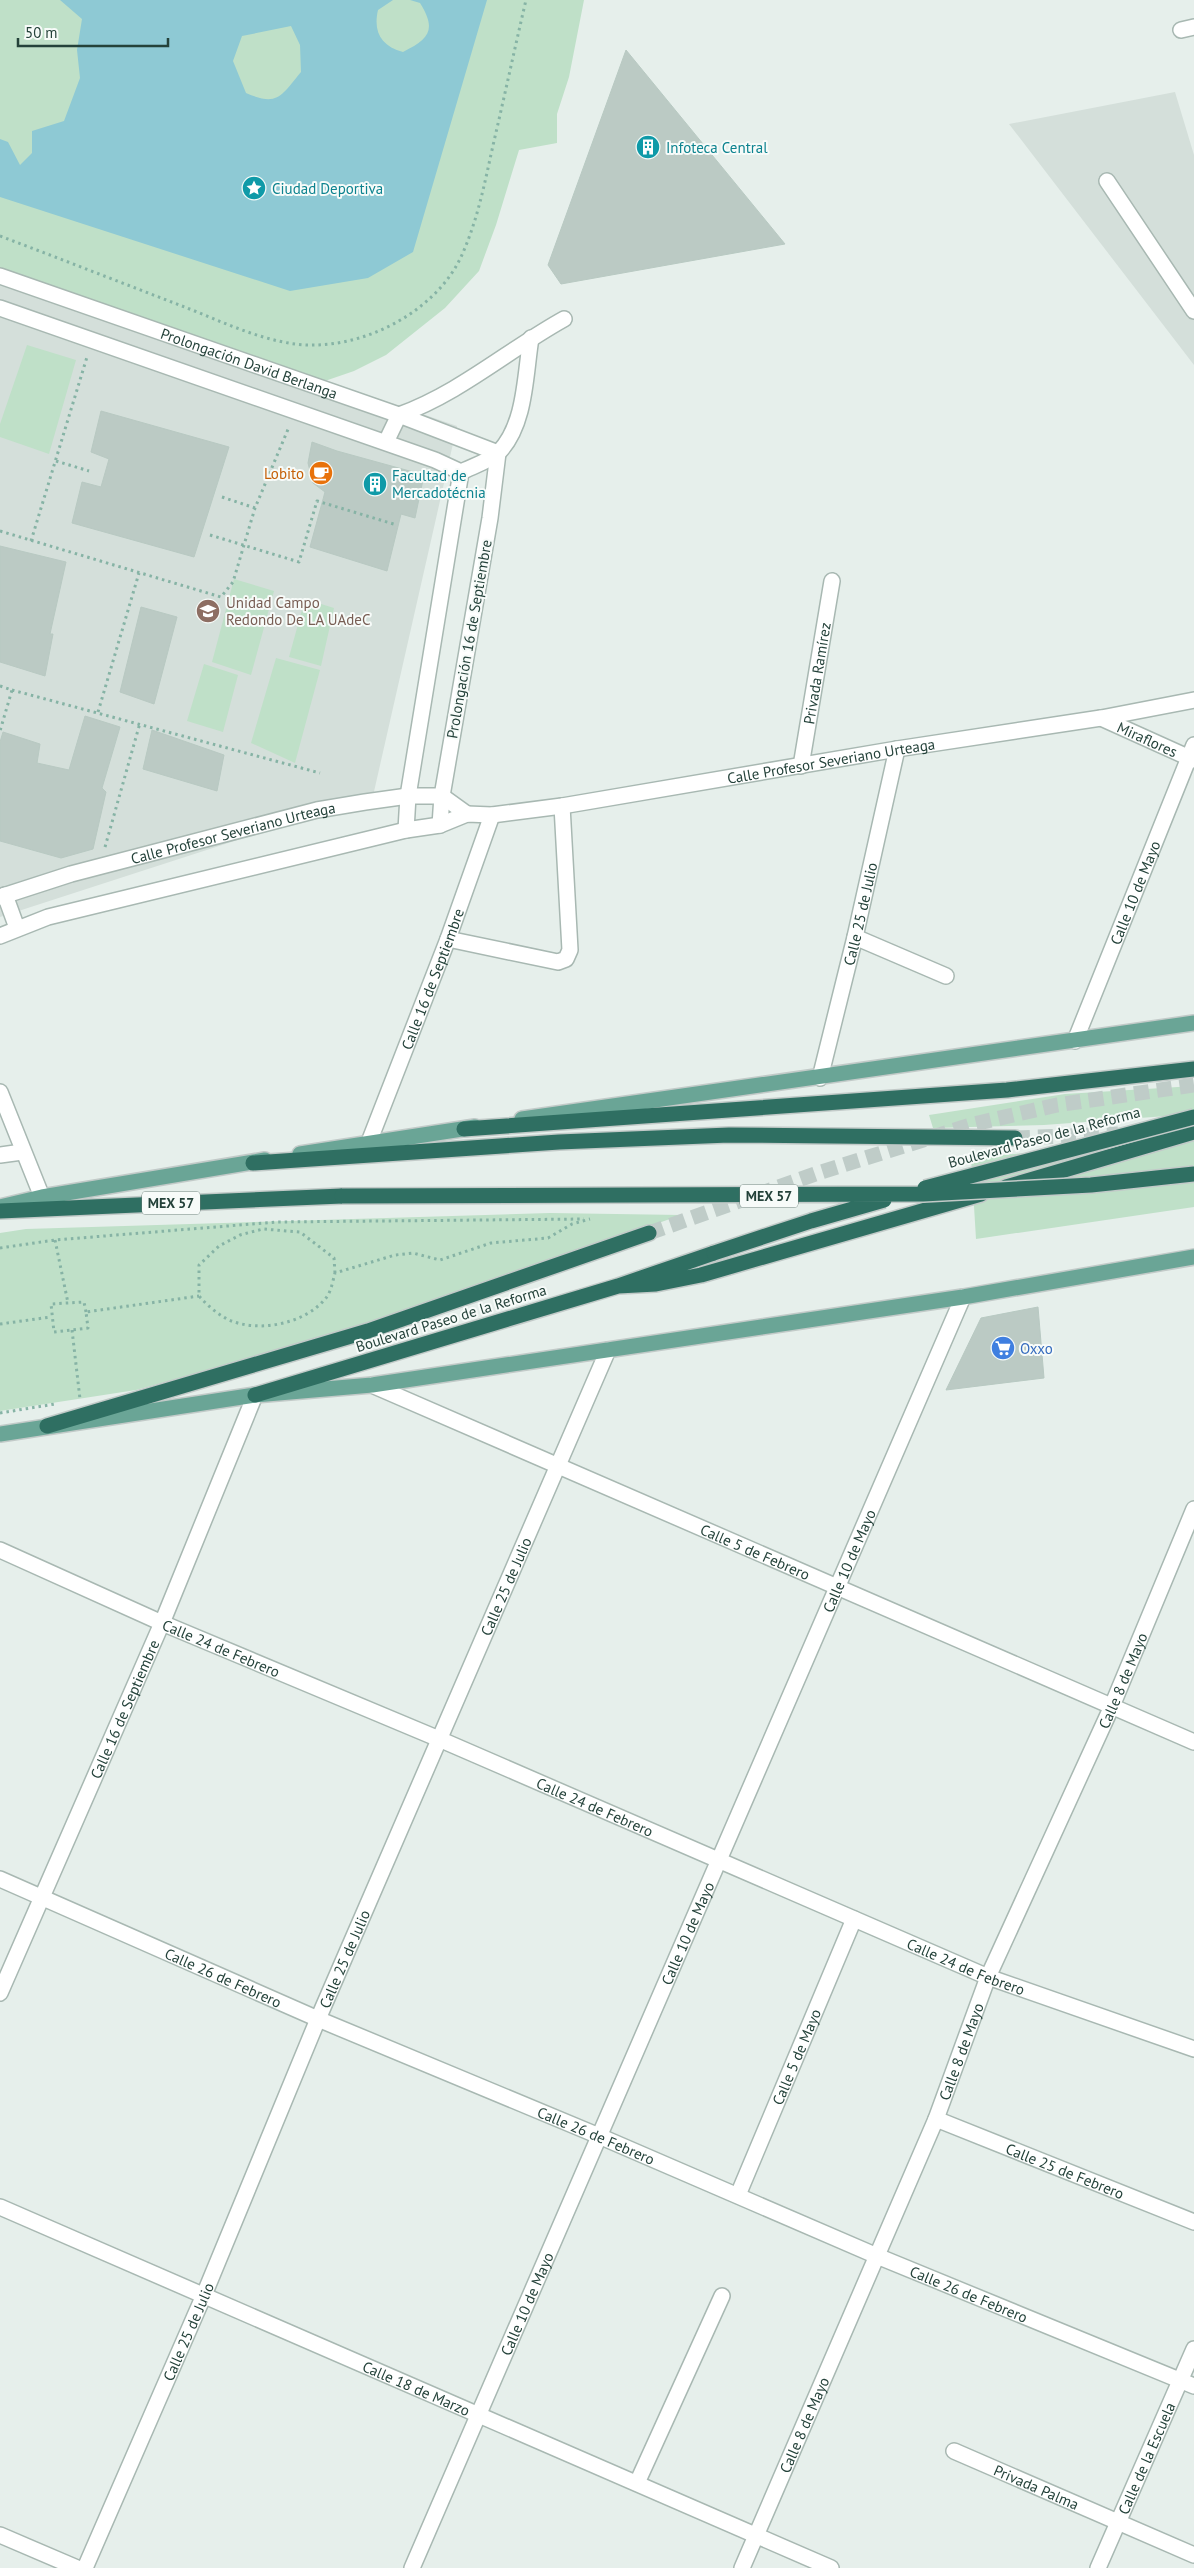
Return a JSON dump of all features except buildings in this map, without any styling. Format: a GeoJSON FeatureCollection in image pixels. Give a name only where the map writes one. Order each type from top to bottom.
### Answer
{"type":"FeatureCollection","features":[{"type":"Feature","properties":{"kind":"highway"},"geometry":{"type":"LineString","coordinates":[[464,1129],[1007,1090],[1194,1069]]}},
{"type":"Feature","properties":{"kind":"highway","name":"Boulevard Paseo de la Reforma"},"geometry":{"type":"LineString","coordinates":[[255,1396],[618,1286],[811,1221],[996,1168],[1194,1117]]}},
{"type":"Feature","properties":{"kind":"highway"},"geometry":{"type":"LineString","coordinates":[[618,1286],[677,1281],[749,1262],[1194,1132]]}},
{"type":"Feature","properties":{"kind":"highway"},"geometry":{"type":"LineString","coordinates":[[253,1162],[559,1142],[730,1135],[1015,1138]]}},
{"type":"Feature","properties":{"kind":"highway","name":"Boulevard Paseo de la Reforma"},"geometry":{"type":"LineString","coordinates":[[0,1209],[342,1196],[922,1194],[1091,1186],[1194,1174]]}},
{"type":"Feature","properties":{"kind":"highway"},"geometry":{"type":"LineString","coordinates":[[46,1426],[368,1331],[649,1233]]}},
{"type":"Feature","properties":{"kind":"main road","name":"Boulevard Paseo de la Reforma"},"geometry":{"type":"LineString","coordinates":[[0,1209],[42,1198],[369,1142],[464,1129],[611,1105],[820,1078],[1194,1023]]}},
{"type":"Feature","properties":{"kind":"main road"},"geometry":{"type":"LineString","coordinates":[[255,1396],[372,1386],[963,1297],[1194,1257]]}},
{"type":"Feature","properties":{"kind":"main road","name":"Boulevard Paseo de la Reforma"},"geometry":{"type":"LineString","coordinates":[[0,1434],[255,1396]]}},
{"type":"Feature","properties":{"kind":"street"},"geometry":{"type":"LineString","coordinates":[[1107,181],[1194,311]]}},
{"type":"Feature","properties":{"kind":"street","name":"Prolongación David Berlanga"},"geometry":{"type":"LineString","coordinates":[[0,276],[398,415],[498,453]]}},
{"type":"Feature","properties":{"kind":"street","name":"Prolongación David Berlanga"},"geometry":{"type":"LineString","coordinates":[[0,308],[386,442],[461,472]]}},
{"type":"Feature","properties":{"kind":"street"},"geometry":{"type":"LineString","coordinates":[[386,442],[398,415],[428,404],[452,391],[531,338],[564,319]]}},
{"type":"Feature","properties":{"kind":"street"},"geometry":{"type":"LineString","coordinates":[[406,830],[408,796],[461,472],[498,453],[508,440],[520,408],[531,338]]}},
{"type":"Feature","properties":{"kind":"street","name":"Prolongación 16 de Septiembre"},"geometry":{"type":"LineString","coordinates":[[440,825],[442,796],[490,518],[498,453]]}},
{"type":"Feature","properties":{"kind":"street","name":"Privada Ramírez"},"geometry":{"type":"LineString","coordinates":[[801,766],[832,581]]}},
{"type":"Feature","properties":{"kind":"street","name":"Calle Profesor Severiano Urteaga"},"geometry":{"type":"LineString","coordinates":[[0,936],[48,917],[406,830],[440,825],[468,814],[492,816],[562,806],[897,749],[1101,718],[1194,700]]}},
{"type":"Feature","properties":{"kind":"street","name":"Miraflores"},"geometry":{"type":"LineString","coordinates":[[1101,718],[1192,754]]}},
{"type":"Feature","properties":{"kind":"street","name":"Calle 25 de Julio"},"geometry":{"type":"LineString","coordinates":[[820,1078],[855,937],[897,749]]}},
{"type":"Feature","properties":{"kind":"street","name":"Calle 10 de Mayo"},"geometry":{"type":"LineString","coordinates":[[1075,1041],[1192,754]]}},
{"type":"Feature","properties":{"kind":"street","name":"Calle Profesor Severiano Urteaga"},"geometry":{"type":"LineString","coordinates":[[2,896],[35,884],[317,810],[408,796],[442,796],[468,814]]}},
{"type":"Feature","properties":{"kind":"street"},"geometry":{"type":"LineString","coordinates":[[448,939],[558,962],[566,959],[570,950],[562,806]]}},
{"type":"Feature","properties":{"kind":"street","name":"Calle 16 de Septiembre"},"geometry":{"type":"LineString","coordinates":[[369,1142],[448,939],[492,816]]}},
{"type":"Feature","properties":{"kind":"street"},"geometry":{"type":"LineString","coordinates":[[2,896],[17,928]]}},
{"type":"Feature","properties":{"kind":"street"},"geometry":{"type":"LineString","coordinates":[[855,937],[946,976]]}},
{"type":"Feature","properties":{"kind":"street"},"geometry":{"type":"LineString","coordinates":[[0,1092],[22,1152],[42,1198]]}},
{"type":"Feature","properties":{"kind":"street"},"geometry":{"type":"LineString","coordinates":[[0,1156],[22,1152]]}},
{"type":"Feature","properties":{"kind":"street","name":"Calle 10 de Mayo"},"geometry":{"type":"LineString","coordinates":[[412,2568],[963,1297]]}},
{"type":"Feature","properties":{"kind":"street","name":"Calle 25 de Julio"},"geometry":{"type":"LineString","coordinates":[[85,2568],[204,2295],[318,2019],[608,1350]]}},
{"type":"Feature","properties":{"kind":"street","name":"Calle 5 de Febrero"},"geometry":{"type":"LineString","coordinates":[[372,1386],[558,1468],[838,1586],[1194,1742]]}},
{"type":"Feature","properties":{"kind":"street","name":"Calle 16 de Septiembre"},"geometry":{"type":"LineString","coordinates":[[0,1993],[162,1623],[255,1396]]}},
{"type":"Feature","properties":{"kind":"street","name":"Calle 8 de Mayo"},"geometry":{"type":"LineString","coordinates":[[742,2568],[936,2119],[988,1978],[1112,1706],[1194,1509]]}},
{"type":"Feature","properties":{"kind":"street","name":"Calle 24 de Febrero"},"geometry":{"type":"LineString","coordinates":[[0,1550],[162,1623],[439,1739],[854,1918],[988,1978],[1194,2050]]}},
{"type":"Feature","properties":{"kind":"street","name":"Calle 26 de Febrero"},"geometry":{"type":"LineString","coordinates":[[0,1879],[318,2019],[599,2136],[877,2256],[1187,2383]]}},
{"type":"Feature","properties":{"kind":"street","name":"Calle 5 de Mayo"},"geometry":{"type":"LineString","coordinates":[[738,2195],[854,1918]]}},
{"type":"Feature","properties":{"kind":"street","name":"Calle 25 de Febrero"},"geometry":{"type":"LineString","coordinates":[[936,2119],[1194,2222]]}},
{"type":"Feature","properties":{"kind":"street","name":"Calle 18 de Marzo"},"geometry":{"type":"LineString","coordinates":[[0,2207],[478,2413],[831,2568]]}},
{"type":"Feature","properties":{"kind":"street"},"geometry":{"type":"LineString","coordinates":[[637,2483],[722,2296]]}},
{"type":"Feature","properties":{"kind":"street","name":"Calle de la Escuela"},"geometry":{"type":"LineString","coordinates":[[1098,2568],[1187,2383],[1194,2350]]}},
{"type":"Feature","properties":{"kind":"street","name":"Privada Palma"},"geometry":{"type":"LineString","coordinates":[[954,2451],[1118,2524],[1194,2555]]}},
{"type":"Feature","properties":{"kind":"street"},"geometry":{"type":"LineString","coordinates":[[0,2535],[77,2568]]}},
{"type":"Feature","properties":{"kind":"path"},"geometry":{"type":"LineString","coordinates":[[0,236],[214,319],[282,342],[313,345],[348,341],[382,329],[418,308],[444,285],[460,259],[477,220],[526,0]]}},
{"type":"Feature","properties":{"kind":"path"},"geometry":{"type":"LineString","coordinates":[[31,541],[93,340]]}},
{"type":"Feature","properties":{"kind":"path"},"geometry":{"type":"LineString","coordinates":[[0,531],[222,597],[233,582],[255,508],[296,412]]}},
{"type":"Feature","properties":{"kind":"path"},"geometry":{"type":"LineString","coordinates":[[56,461],[89,471]]}},
{"type":"Feature","properties":{"kind":"path"},"geometry":{"type":"LineString","coordinates":[[222,497],[255,508]]}},
{"type":"Feature","properties":{"kind":"path"},"geometry":{"type":"LineString","coordinates":[[210,535],[243,547],[299,562],[317,501],[397,525]]}},
{"type":"Feature","properties":{"kind":"path"},"geometry":{"type":"LineString","coordinates":[[98,712],[139,572]]}},
{"type":"Feature","properties":{"kind":"path"},"geometry":{"type":"LineString","coordinates":[[0,686],[320,773]]}},
{"type":"Feature","properties":{"kind":"path"},"geometry":{"type":"LineString","coordinates":[[0,732],[12,690]]}},
{"type":"Feature","properties":{"kind":"path"},"geometry":{"type":"LineString","coordinates":[[99,867],[140,723]]}},
{"type":"Feature","properties":{"kind":"path"},"geometry":{"type":"LineString","coordinates":[[0,1248],[55,1240],[277,1222],[590,1219],[572,1224],[548,1238],[491,1243],[440,1260],[413,1253],[395,1255],[335,1273]]}},
{"type":"Feature","properties":{"kind":"path"},"geometry":{"type":"LineString","coordinates":[[263,1229],[300,1232],[334,1258],[335,1273],[327,1297],[311,1311],[293,1320],[264,1327],[230,1320],[208,1307],[198,1296],[199,1265],[219,1246],[240,1235],[263,1229]]}},
{"type":"Feature","properties":{"kind":"path"},"geometry":{"type":"LineString","coordinates":[[55,1240],[68,1303]]}},
{"type":"Feature","properties":{"kind":"path"},"geometry":{"type":"LineString","coordinates":[[86,1312],[198,1296]]}},
{"type":"Feature","properties":{"kind":"path"},"geometry":{"type":"LineString","coordinates":[[84,1302],[88,1328],[54,1332],[51,1304],[68,1303],[84,1302]]}},
{"type":"Feature","properties":{"kind":"path"},"geometry":{"type":"LineString","coordinates":[[0,1324],[51,1317]]}},
{"type":"Feature","properties":{"kind":"path"},"geometry":{"type":"LineString","coordinates":[[71,1401],[80,1400],[72,1330]]}},
{"type":"Feature","properties":{"kind":"path"},"geometry":{"type":"LineString","coordinates":[[0,1413],[62,1403]]}},
{"type":"Feature","properties":{"kind":"shaded area"},"geometry":{"type":"Polygon","coordinates":[[[1175,92],[1194,155],[1194,365],[1009,124],[1175,92]]]}},
{"type":"Feature","properties":{"kind":"shaded area","name":"Unidad Campo Redondo De LA UAdeC"},"geometry":{"type":"Polygon","coordinates":[[[0,268],[457,426],[373,796],[0,917],[0,268]]]}},
{"type":"Feature","properties":{"kind":"green space","name":"Ciudad Deportiva"},"geometry":{"type":"Polygon","coordinates":[[[0,0],[584,0],[569,77],[557,114],[557,143],[519,150],[496,225],[479,271],[445,308],[386,355],[354,371],[322,382],[0,269],[0,0]]]}},
{"type":"Feature","properties":{"kind":"green space"},"geometry":{"type":"Polygon","coordinates":[[[27,345],[76,360],[49,454],[0,437],[0,424],[27,345]]]}},
{"type":"Feature","properties":{"kind":"green space"},"geometry":{"type":"Polygon","coordinates":[[[234,579],[274,591],[251,675],[212,662],[234,579]]]}},
{"type":"Feature","properties":{"kind":"green space"},"geometry":{"type":"Polygon","coordinates":[[[305,599],[334,608],[321,666],[289,657],[305,599]]]}},
{"type":"Feature","properties":{"kind":"green space"},"geometry":{"type":"Polygon","coordinates":[[[276,658],[320,670],[295,763],[251,743],[276,658]]]}},
{"type":"Feature","properties":{"kind":"green space"},"geometry":{"type":"Polygon","coordinates":[[[204,664],[238,675],[223,732],[187,721],[204,664]]]}},
{"type":"Feature","properties":{"kind":"green space"},"geometry":{"type":"Polygon","coordinates":[[[1194,1086],[1194,1114],[1044,1125],[933,1128],[929,1115],[1065,1094],[1194,1086]]]}},
{"type":"Feature","properties":{"kind":"green space"},"geometry":{"type":"Polygon","coordinates":[[[1194,1141],[1194,1207],[976,1239],[971,1157],[1194,1141]]]}},
{"type":"Feature","properties":{"kind":"green space"},"geometry":{"type":"Polygon","coordinates":[[[550,1213],[681,1215],[370,1326],[136,1390],[0,1411],[0,1233],[26,1229],[550,1213]]]}},
{"type":"Feature","properties":{"kind":"water"},"geometry":{"type":"Polygon","coordinates":[[[60,0],[393,0],[378,10],[378,31],[384,42],[403,52],[419,43],[428,33],[429,27],[425,12],[420,3],[410,0],[487,0],[413,252],[368,278],[290,291],[0,197],[0,139],[8,142],[20,165],[32,153],[32,131],[64,121],[80,78],[77,50],[82,19],[60,0]],[[291,26],[242,36],[233,61],[246,93],[265,99],[272,99],[283,93],[301,72],[300,45],[291,26]]]}},
{"type":"Feature","properties":{"kind":"tunnel"},"geometry":{"type":"LineString","coordinates":[[649,1233],[821,1172],[974,1124],[1057,1105],[1194,1085]]}},
{"type":"Feature","properties":{"kind":"tunnel"},"geometry":{"type":"LineString","coordinates":[[1015,1138],[1118,1134]]}},
{"type":"Feature","properties":{"kind":"place","name":"Infoteca Central"},"geometry":{"type":"Point","coordinates":[648,147]}},
{"type":"Feature","properties":{"kind":"place","name":"Ciudad Deportiva"},"geometry":{"type":"Point","coordinates":[254,188]}},
{"type":"Feature","properties":{"kind":"place","name":"Lobito"},"geometry":{"type":"Point","coordinates":[321,473]}},
{"type":"Feature","properties":{"kind":"place","name":"Facultad de Mercadotécnia"},"geometry":{"type":"Point","coordinates":[375,484]}},
{"type":"Feature","properties":{"kind":"place","name":"Unidad Campo Redondo De LA UAdeC"},"geometry":{"type":"Point","coordinates":[208,611]}},
{"type":"Feature","properties":{"kind":"place","name":"Oxxo"},"geometry":{"type":"Point","coordinates":[1003,1348]}}]}
